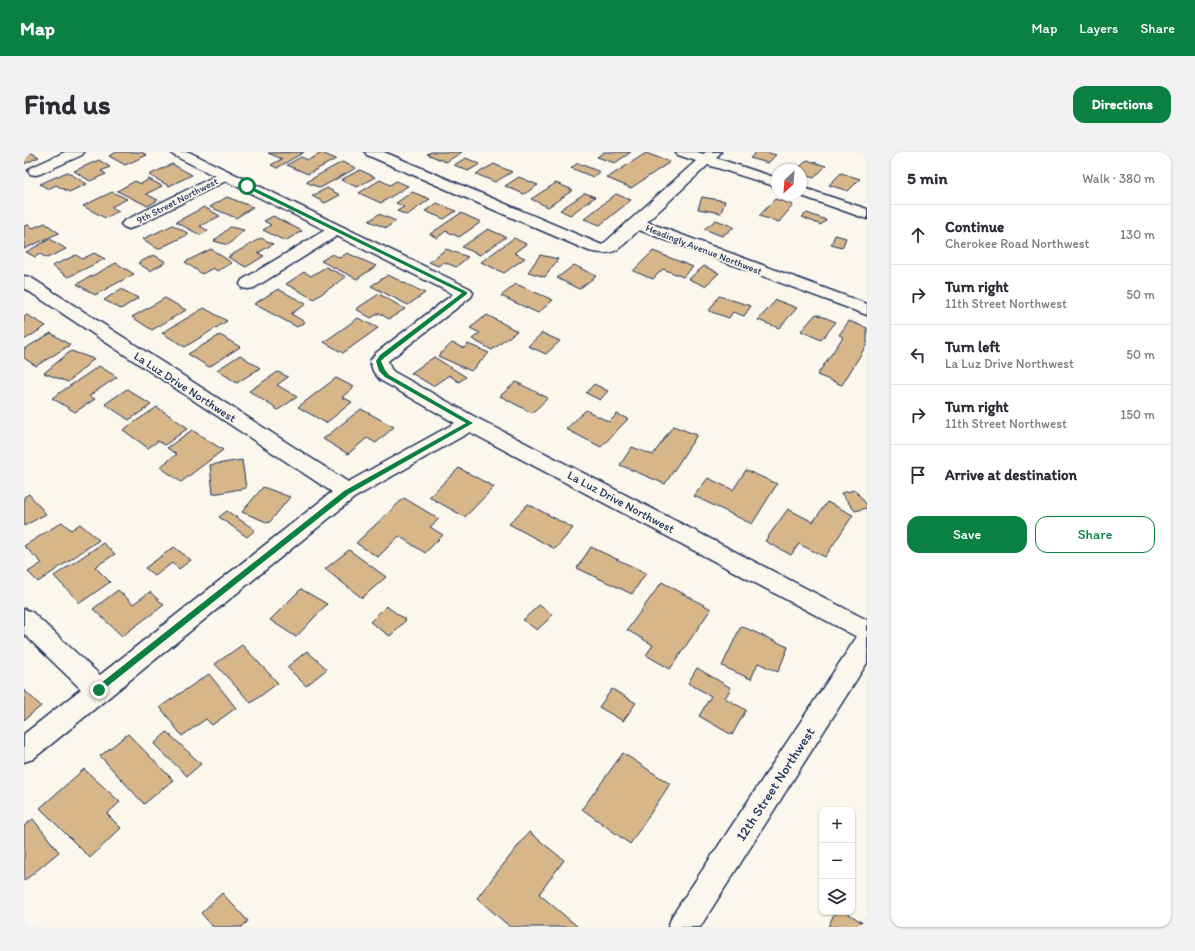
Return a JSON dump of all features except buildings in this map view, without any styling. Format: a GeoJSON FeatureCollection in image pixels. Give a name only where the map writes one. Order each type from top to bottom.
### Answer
{"type":"FeatureCollection","features":[{"type":"Feature","properties":{"kind":"street"},"geometry":{"type":"LineString","coordinates":[[35,171],[77,152]]}},
{"type":"Feature","properties":{"kind":"street"},"geometry":{"type":"LineString","coordinates":[[178,152],[336,230]]}},
{"type":"Feature","properties":{"kind":"street","name":"Headingly Avenue Northwest"},"geometry":{"type":"LineString","coordinates":[[372,152],[595,248],[604,250],[612,247],[638,224],[867,310]]}},
{"type":"Feature","properties":{"kind":"street"},"geometry":{"type":"LineString","coordinates":[[683,152],[710,156],[771,181]]}},
{"type":"Feature","properties":{"kind":"street"},"geometry":{"type":"LineString","coordinates":[[638,224],[710,156]]}},
{"type":"Feature","properties":{"kind":"street","name":"9th Street Northwest"},"geometry":{"type":"LineString","coordinates":[[129,224],[225,176]]}},
{"type":"Feature","properties":{"kind":"street"},"geometry":{"type":"LineString","coordinates":[[807,194],[867,214]]}},
{"type":"Feature","properties":{"kind":"street"},"geometry":{"type":"LineString","coordinates":[[248,284],[336,230]]}},
{"type":"Feature","properties":{"kind":"street","name":"La Luz Drive Northwest"},"geometry":{"type":"LineString","coordinates":[[336,230],[466,293],[382,357],[379,361],[379,366],[387,376],[470,423],[867,631]]}},
{"type":"Feature","properties":{"kind":"street","name":"La Luz Drive Northwest"},"geometry":{"type":"LineString","coordinates":[[24,281],[347,492]]}},
{"type":"Feature","properties":{"kind":"street"},"geometry":{"type":"LineString","coordinates":[[24,750],[347,492],[470,423]]}},
{"type":"Feature","properties":{"kind":"street"},"geometry":{"type":"LineString","coordinates":[[24,619],[99,690]]}},
{"type":"Feature","properties":{"kind":"street","name":"12th Street Northwest"},"geometry":{"type":"LineString","coordinates":[[683,927],[867,642]]}},
{"type":"Feature","properties":{"kind":"route"},"geometry":{"type":"LineString","coordinates":[[99,690],[347,492],[470,423],[387,376],[379,366],[379,361],[382,357],[466,293],[247,186]]}}]}
